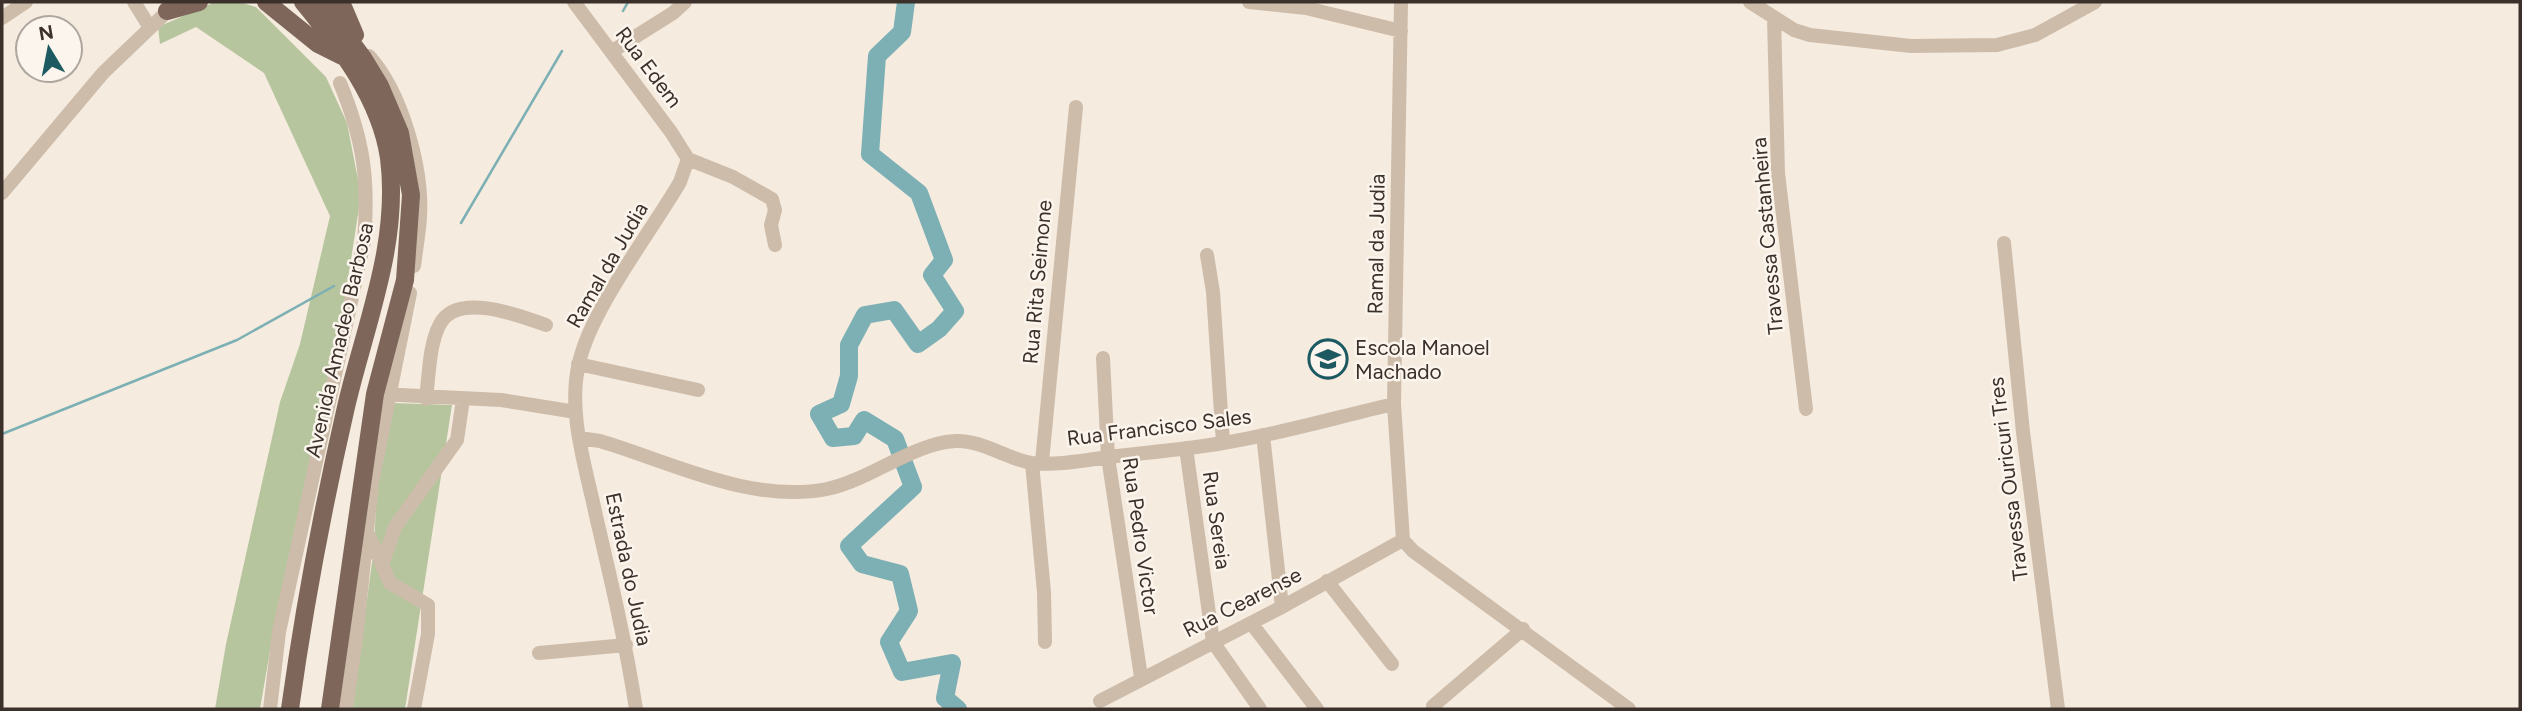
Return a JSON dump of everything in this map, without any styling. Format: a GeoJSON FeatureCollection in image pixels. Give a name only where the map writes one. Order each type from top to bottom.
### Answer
{"type":"FeatureCollection","features":[{"type":"Feature","properties":{"kind":"main road"},"geometry":{"type":"LineString","coordinates":[[172,6],[199,2]]}},
{"type":"Feature","properties":{"kind":"main road"},"geometry":{"type":"LineString","coordinates":[[266,2],[318,44],[356,54]]}},
{"type":"Feature","properties":{"kind":"main road","name":"Avenida Amadeo Barbosa"},"geometry":{"type":"LineString","coordinates":[[290,709],[306,609],[346,407],[386,258],[391,210],[388,156],[356,54],[303,2]]}},
{"type":"Feature","properties":{"kind":"main road","name":"Avenida Amadeo Barbosa"},"geometry":{"type":"LineString","coordinates":[[321,2],[380,86],[400,133],[411,195],[404,280],[359,512],[330,709]]}},
{"type":"Feature","properties":{"kind":"main road"},"geometry":{"type":"LineString","coordinates":[[341,2],[356,54]]}},
{"type":"Feature","properties":{"kind":"street"},"geometry":{"type":"LineString","coordinates":[[2,18],[26,2]]}},
{"type":"Feature","properties":{"kind":"street"},"geometry":{"type":"LineString","coordinates":[[134,2],[149,26]]}},
{"type":"Feature","properties":{"kind":"street","name":"Rua Edem"},"geometry":{"type":"LineString","coordinates":[[574,2],[688,159]]}},
{"type":"Feature","properties":{"kind":"street"},"geometry":{"type":"LineString","coordinates":[[611,52],[674,13],[685,2]]}},
{"type":"Feature","properties":{"kind":"street"},"geometry":{"type":"LineString","coordinates":[[1249,2],[1306,8],[1401,31]]}},
{"type":"Feature","properties":{"kind":"street","name":"Ramal da Judia"},"geometry":{"type":"LineString","coordinates":[[1401,2],[1394,404],[1403,540]]}},
{"type":"Feature","properties":{"kind":"street"},"geometry":{"type":"LineString","coordinates":[[1750,2],[1810,36],[1912,46],[1997,45],[2035,35],[2095,2]]}},
{"type":"Feature","properties":{"kind":"street"},"geometry":{"type":"LineString","coordinates":[[2,193],[103,73],[172,6]]}},
{"type":"Feature","properties":{"kind":"street","name":"Travessa Castanheira"},"geometry":{"type":"LineString","coordinates":[[1774,18],[1778,173],[1806,409]]}},
{"type":"Feature","properties":{"kind":"street"},"geometry":{"type":"LineString","coordinates":[[270,709],[279,632],[364,242],[368,192],[355,122],[340,83]]}},
{"type":"Feature","properties":{"kind":"street","name":"Rua Rita Seimone"},"geometry":{"type":"LineString","coordinates":[[1037,462],[1076,107]]}},
{"type":"Feature","properties":{"kind":"street"},"geometry":{"type":"LineString","coordinates":[[688,159],[733,177],[772,199],[775,210],[771,225],[775,245]]}},
{"type":"Feature","properties":{"kind":"street","name":"Ramal da Judia"},"geometry":{"type":"LineString","coordinates":[[579,438],[576,412],[579,364],[602,310],[680,182],[688,159]]}},
{"type":"Feature","properties":{"kind":"street","name":"Travessa Ouricuri Tres"},"geometry":{"type":"LineString","coordinates":[[2004,243],[2023,432],[2058,709]]}},
{"type":"Feature","properties":{"kind":"street"},"geometry":{"type":"LineString","coordinates":[[1207,255],[1213,292],[1223,443]]}},
{"type":"Feature","properties":{"kind":"street"},"geometry":{"type":"LineString","coordinates":[[425,398],[438,329],[448,314],[463,309],[495,309],[546,325]]}},
{"type":"Feature","properties":{"kind":"street","name":"Rua Pedro Victor"},"geometry":{"type":"LineString","coordinates":[[1103,359],[1108,457],[1141,677]]}},
{"type":"Feature","properties":{"kind":"street"},"geometry":{"type":"LineString","coordinates":[[579,364],[698,390]]}},
{"type":"Feature","properties":{"kind":"street"},"geometry":{"type":"LineString","coordinates":[[345,709],[368,533],[382,394],[501,400],[576,412]]}},
{"type":"Feature","properties":{"kind":"street"},"geometry":{"type":"LineString","coordinates":[[382,565],[395,527],[457,440],[463,399]]}},
{"type":"Feature","properties":{"kind":"street","name":"Rua Francisco Sales"},"geometry":{"type":"LineString","coordinates":[[579,438],[600,441],[734,484],[762,489],[825,489],[857,480],[930,447],[964,442],[1037,462],[1108,457],[1223,443],[1394,404]]}},
{"type":"Feature","properties":{"kind":"street"},"geometry":{"type":"LineString","coordinates":[[1263,435],[1282,607]]}},
{"type":"Feature","properties":{"kind":"street","name":"Estrada do Judia"},"geometry":{"type":"LineString","coordinates":[[579,438],[626,645],[636,709]]}},
{"type":"Feature","properties":{"kind":"street","name":"Rua Sereia"},"geometry":{"type":"LineString","coordinates":[[1185,448],[1213,642],[1260,709]]}},
{"type":"Feature","properties":{"kind":"street"},"geometry":{"type":"LineString","coordinates":[[1037,462],[1045,642]]}},
{"type":"Feature","properties":{"kind":"street"},"geometry":{"type":"LineString","coordinates":[[359,512],[390,583],[428,605],[428,634],[414,709]]}},
{"type":"Feature","properties":{"kind":"street"},"geometry":{"type":"LineString","coordinates":[[1403,540],[1413,551],[1629,709]]}},
{"type":"Feature","properties":{"kind":"street","name":"Rua Cearense"},"geometry":{"type":"LineString","coordinates":[[1100,701],[1141,677],[1282,607],[1403,540]]}},
{"type":"Feature","properties":{"kind":"street"},"geometry":{"type":"LineString","coordinates":[[1327,582],[1392,664]]}},
{"type":"Feature","properties":{"kind":"street"},"geometry":{"type":"LineString","coordinates":[[1251,623],[1317,709]]}},
{"type":"Feature","properties":{"kind":"street"},"geometry":{"type":"LineString","coordinates":[[1433,706],[1523,629]]}},
{"type":"Feature","properties":{"kind":"street"},"geometry":{"type":"LineString","coordinates":[[539,653],[626,645]]}},
{"type":"Feature","properties":{"kind":"green space"},"geometry":{"type":"Polygon","coordinates":[[[215,2],[239,2],[256,7],[326,77],[347,123],[361,195],[341,324],[276,616],[260,709],[215,709],[226,644],[280,402],[300,344],[330,216],[264,73],[196,27],[160,44],[158,27],[215,2]]]}},
{"type":"Feature","properties":{"kind":"green space"},"geometry":{"type":"Polygon","coordinates":[[[393,403],[452,405],[405,709],[352,709],[374,548],[377,482],[393,403]]]}},
{"type":"Feature","properties":{"kind":"waterway"},"geometry":{"type":"LineString","coordinates":[[623,11],[628,2]]}},
{"type":"Feature","properties":{"kind":"waterway"},"geometry":{"type":"LineString","coordinates":[[906,2],[902,32],[877,56],[870,154],[919,193],[944,260],[932,275],[955,311],[939,329],[918,344],[894,310],[865,315],[849,345],[849,376],[841,404],[819,414],[833,438],[854,436],[864,420],[895,439],[913,487],[849,546],[862,564],[900,574],[909,611],[889,642],[902,672],[952,663],[945,698],[958,709]]}},
{"type":"Feature","properties":{"kind":"waterway"},"geometry":{"type":"LineString","coordinates":[[461,223],[562,51]]}},
{"type":"Feature","properties":{"kind":"waterway"},"geometry":{"type":"LineString","coordinates":[[2,434],[237,340],[334,286]]}},
{"type":"Feature","properties":{"kind":"place","name":"Escola Manoel Machado"},"geometry":{"type":"Point","coordinates":[1328,359]}}]}
